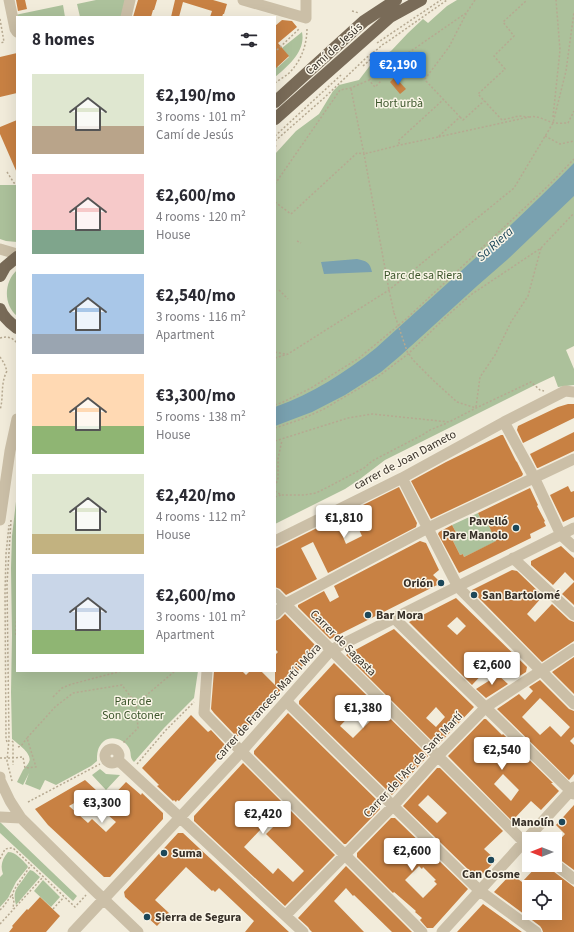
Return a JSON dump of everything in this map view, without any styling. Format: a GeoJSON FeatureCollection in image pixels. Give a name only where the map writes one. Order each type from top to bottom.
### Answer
{"type":"FeatureCollection","features":[{"type":"Feature","properties":{"kind":"main road","name":"Camí de Jesús"},"geometry":{"type":"LineString","coordinates":[[276,101],[364,21],[396,0]]}},
{"type":"Feature","properties":{"kind":"main road","name":"Camí de Jesús"},"geometry":{"type":"LineString","coordinates":[[276,118],[390,17],[419,1]]}},
{"type":"Feature","properties":{"kind":"main road"},"geometry":{"type":"LineString","coordinates":[[0,276],[5,267],[16,259]]}},
{"type":"Feature","properties":{"kind":"main road"},"geometry":{"type":"LineString","coordinates":[[0,309],[8,321],[16,328]]}},
{"type":"Feature","properties":{"kind":"main road"},"geometry":{"type":"LineString","coordinates":[[0,328],[4,326],[16,328]]}},
{"type":"Feature","properties":{"kind":"street"},"geometry":{"type":"LineString","coordinates":[[9,0],[16,31]]}},
{"type":"Feature","properties":{"kind":"street"},"geometry":{"type":"LineString","coordinates":[[126,16],[130,0]]}},
{"type":"Feature","properties":{"kind":"street"},"geometry":{"type":"LineString","coordinates":[[243,0],[306,18],[306,0]]}},
{"type":"Feature","properties":{"kind":"street"},"geometry":{"type":"LineString","coordinates":[[0,249],[16,254]]}},
{"type":"Feature","properties":{"kind":"street","name":"carrer de Joan Dameto"},"geometry":{"type":"LineString","coordinates":[[276,541],[402,478],[504,422],[565,391],[574,392]]}},
{"type":"Feature","properties":{"kind":"street"},"geometry":{"type":"LineString","coordinates":[[0,520],[16,421]]}},
{"type":"Feature","properties":{"kind":"street"},"geometry":{"type":"LineString","coordinates":[[504,422],[534,477],[561,535],[574,547]]}},
{"type":"Feature","properties":{"kind":"street"},"geometry":{"type":"LineString","coordinates":[[276,613],[285,604],[428,528],[534,477],[574,460]]}},
{"type":"Feature","properties":{"kind":"street"},"geometry":{"type":"LineString","coordinates":[[402,478],[458,587],[574,704]]}},
{"type":"Feature","properties":{"kind":"street","name":"carrer de Francesc Martí i Móra"},"geometry":{"type":"LineString","coordinates":[[73,932],[241,752],[331,650],[574,528]]}},
{"type":"Feature","properties":{"kind":"street"},"geometry":{"type":"LineString","coordinates":[[513,558],[574,615]]}},
{"type":"Feature","properties":{"kind":"street","name":"Carrer de Sagasta"},"geometry":{"type":"LineString","coordinates":[[276,595],[522,839]]}},
{"type":"Feature","properties":{"kind":"street"},"geometry":{"type":"LineString","coordinates":[[394,618],[573,791],[537,832]]}},
{"type":"Feature","properties":{"kind":"street","name":"Carrer de l'Arc de Sant Martí"},"geometry":{"type":"LineString","coordinates":[[286,915],[346,855],[486,707],[574,649]]}},
{"type":"Feature","properties":{"kind":"street"},"geometry":{"type":"LineString","coordinates":[[207,672],[204,713],[241,752],[422,932]]}},
{"type":"Feature","properties":{"kind":"street"},"geometry":{"type":"LineString","coordinates":[[286,701],[480,891],[536,932]]}},
{"type":"Feature","properties":{"kind":"street"},"geometry":{"type":"LineString","coordinates":[[118,760],[303,932]]}},
{"type":"Feature","properties":{"kind":"street"},"geometry":{"type":"LineString","coordinates":[[0,777],[10,801],[21,818],[138,932]]}},
{"type":"Feature","properties":{"kind":"street"},"geometry":{"type":"LineString","coordinates":[[0,817],[21,818]]}},
{"type":"Feature","properties":{"kind":"street"},"geometry":{"type":"LineString","coordinates":[[442,932],[522,849]]}},
{"type":"Feature","properties":{"kind":"street"},"geometry":{"type":"LineString","coordinates":[[562,870],[574,879]]}},
{"type":"Feature","properties":{"kind":"path"},"geometry":{"type":"LineString","coordinates":[[376,44],[441,0]]}},
{"type":"Feature","properties":{"kind":"path"},"geometry":{"type":"LineString","coordinates":[[276,140],[324,98],[366,58],[382,45],[447,0]]}},
{"type":"Feature","properties":{"kind":"path"},"geometry":{"type":"LineString","coordinates":[[475,0],[449,47],[426,81],[463,120],[484,100]]}},
{"type":"Feature","properties":{"kind":"path"},"geometry":{"type":"LineString","coordinates":[[527,0],[503,22],[514,36],[494,56],[505,69],[478,94],[502,120],[519,116],[529,117]]}},
{"type":"Feature","properties":{"kind":"path"},"geometry":{"type":"LineString","coordinates":[[553,123],[560,50],[556,0]]}},
{"type":"Feature","properties":{"kind":"path"},"geometry":{"type":"LineString","coordinates":[[276,183],[340,90],[351,88],[369,80],[467,12]]}},
{"type":"Feature","properties":{"kind":"path"},"geometry":{"type":"LineString","coordinates":[[276,358],[286,355],[389,290],[514,188],[553,123],[566,71],[574,12]]}},
{"type":"Feature","properties":{"kind":"path"},"geometry":{"type":"LineString","coordinates":[[276,82],[288,73],[299,60],[305,48],[307,32],[306,18]]}},
{"type":"Feature","properties":{"kind":"path"},"geometry":{"type":"LineString","coordinates":[[0,19],[4,42],[0,43]]}},
{"type":"Feature","properties":{"kind":"path"},"geometry":{"type":"LineString","coordinates":[[277,50],[299,29]]}},
{"type":"Feature","properties":{"kind":"path"},"geometry":{"type":"LineString","coordinates":[[362,66],[371,59]]}},
{"type":"Feature","properties":{"kind":"path"},"geometry":{"type":"LineString","coordinates":[[276,135],[342,75]]}},
{"type":"Feature","properties":{"kind":"path"},"geometry":{"type":"LineString","coordinates":[[369,80],[375,87],[381,81]]}},
{"type":"Feature","properties":{"kind":"path"},"geometry":{"type":"LineString","coordinates":[[351,88],[389,290],[394,313],[408,354],[434,382],[457,402],[476,408]]}},
{"type":"Feature","properties":{"kind":"path"},"geometry":{"type":"LineString","coordinates":[[400,145],[398,141],[444,99]]}},
{"type":"Feature","properties":{"kind":"path"},"geometry":{"type":"LineString","coordinates":[[276,203],[292,214],[357,153],[364,154],[532,116],[553,123],[568,123],[574,111]]}},
{"type":"Feature","properties":{"kind":"path"},"geometry":{"type":"LineString","coordinates":[[438,137],[460,117]]}},
{"type":"Feature","properties":{"kind":"path"},"geometry":{"type":"LineString","coordinates":[[545,136],[560,144],[574,140]]}},
{"type":"Feature","properties":{"kind":"path"},"geometry":{"type":"LineString","coordinates":[[276,405],[311,388],[359,358],[405,320],[549,185],[574,159]]}},
{"type":"Feature","properties":{"kind":"path"},"geometry":{"type":"LineString","coordinates":[[7,172],[14,183],[16,183]]}},
{"type":"Feature","properties":{"kind":"path"},"geometry":{"type":"LineString","coordinates":[[276,428],[302,419],[324,409],[375,379],[408,354],[472,294],[541,248],[574,213]]}},
{"type":"Feature","properties":{"kind":"path"},"geometry":{"type":"LineString","coordinates":[[297,241],[301,243]]}},
{"type":"Feature","properties":{"kind":"path"},"geometry":{"type":"LineString","coordinates":[[476,408],[480,377],[494,355],[511,322],[528,296],[541,248]]}},
{"type":"Feature","properties":{"kind":"path"},"geometry":{"type":"LineString","coordinates":[[279,290],[288,299]]}},
{"type":"Feature","properties":{"kind":"path"},"geometry":{"type":"LineString","coordinates":[[0,338],[9,337],[16,342]]}},
{"type":"Feature","properties":{"kind":"path"},"geometry":{"type":"LineString","coordinates":[[276,352],[286,355]]}},
{"type":"Feature","properties":{"kind":"path"},"geometry":{"type":"LineString","coordinates":[[0,357],[7,371],[3,378],[2,404],[0,410]]}},
{"type":"Feature","properties":{"kind":"path"},"geometry":{"type":"LineString","coordinates":[[276,496],[316,493],[364,468],[372,460],[430,430],[532,382],[540,390],[549,392]]}},
{"type":"Feature","properties":{"kind":"path"},"geometry":{"type":"LineString","coordinates":[[276,441],[348,418],[372,414],[449,422]]}},
{"type":"Feature","properties":{"kind":"path"},"geometry":{"type":"LineString","coordinates":[[276,484],[278,478],[278,459],[282,440]]}},
{"type":"Feature","properties":{"kind":"path"},"geometry":{"type":"LineString","coordinates":[[276,492],[281,495]]}},
{"type":"Feature","properties":{"kind":"path"},"geometry":{"type":"LineString","coordinates":[[8,744],[6,739],[5,593],[7,548],[11,516],[7,584],[9,733],[8,744],[6,761],[12,781]]}},
{"type":"Feature","properties":{"kind":"path"},"geometry":{"type":"LineString","coordinates":[[53,697],[62,688],[72,684],[118,672]]}},
{"type":"Feature","properties":{"kind":"path"},"geometry":{"type":"LineString","coordinates":[[136,704],[174,672]]}},
{"type":"Feature","properties":{"kind":"path"},"geometry":{"type":"LineString","coordinates":[[18,747],[21,746],[55,707],[73,693],[122,685],[136,704],[138,728],[123,743]]}},
{"type":"Feature","properties":{"kind":"path"},"geometry":{"type":"LineString","coordinates":[[136,765],[166,730],[195,701]]}},
{"type":"Feature","properties":{"kind":"path"},"geometry":{"type":"LineString","coordinates":[[0,758],[23,757],[25,768],[36,767],[27,738]]}},
{"type":"Feature","properties":{"kind":"path"},"geometry":{"type":"LineString","coordinates":[[12,741],[13,766]]}},
{"type":"Feature","properties":{"kind":"path"},"geometry":{"type":"LineString","coordinates":[[28,802],[100,764]]}},
{"type":"Feature","properties":{"kind":"path"},"geometry":{"type":"LineString","coordinates":[[0,859],[5,850],[13,848],[75,907],[84,897],[95,909]]}},
{"type":"Feature","properties":{"kind":"path"},"geometry":{"type":"LineString","coordinates":[[0,910],[12,896],[14,890],[31,865]]}},
{"type":"Feature","properties":{"kind":"path"},"geometry":{"type":"LineString","coordinates":[[0,924],[43,877]]}},
{"type":"Feature","properties":{"kind":"path"},"geometry":{"type":"LineString","coordinates":[[12,896],[14,900],[13,910]]}},
{"type":"Feature","properties":{"kind":"path"},"geometry":{"type":"LineString","coordinates":[[53,909],[64,897]]}},
{"type":"Feature","properties":{"kind":"green space"},"geometry":{"type":"Polygon","coordinates":[[[96,0],[129,0],[123,16],[80,16],[77,4],[96,0]]]}},
{"type":"Feature","properties":{"kind":"green space","name":"Parc de sa Riera"},"geometry":{"type":"Polygon","coordinates":[[[457,0],[574,0],[574,346],[566,350],[574,369],[574,385],[558,387],[554,376],[385,460],[345,489],[276,524],[276,153],[296,131],[319,114],[333,91],[339,85],[359,80],[375,59],[391,51],[423,19],[428,23],[447,6],[457,0]]]}},
{"type":"Feature","properties":{"kind":"green space"},"geometry":{"type":"Polygon","coordinates":[[[63,5],[65,16],[16,16],[15,15],[63,5]]]}},
{"type":"Feature","properties":{"kind":"green space"},"geometry":{"type":"Polygon","coordinates":[[[302,32],[303,39],[299,52],[295,58],[276,76],[276,65],[278,67],[289,57],[282,48],[302,32]]]}},
{"type":"Feature","properties":{"kind":"green space"},"geometry":{"type":"Polygon","coordinates":[[[0,185],[16,185],[16,242],[0,239],[0,185]]]}},
{"type":"Feature","properties":{"kind":"green space"},"geometry":{"type":"Polygon","coordinates":[[[16,271],[16,315],[12,311],[7,299],[8,287],[16,271]]]}},
{"type":"Feature","properties":{"kind":"green space","name":"Parc de Son Cotoner"},"geometry":{"type":"Polygon","coordinates":[[[16,502],[16,672],[198,672],[194,698],[164,728],[134,762],[127,745],[118,739],[111,738],[104,741],[100,746],[97,753],[97,761],[91,766],[56,785],[45,780],[40,790],[25,784],[29,773],[23,785],[17,782],[30,759],[24,749],[12,739],[12,536],[16,502]]]}},
{"type":"Feature","properties":{"kind":"green space"},"geometry":{"type":"Polygon","coordinates":[[[478,513],[484,526],[488,524],[497,541],[464,557],[463,554],[460,555],[453,541],[459,538],[452,525],[478,513]]]}},
{"type":"Feature","properties":{"kind":"green space"},"geometry":{"type":"Polygon","coordinates":[[[100,769],[106,774],[120,775],[106,790],[92,775],[100,769]]]}},
{"type":"Feature","properties":{"kind":"green space"},"geometry":{"type":"Polygon","coordinates":[[[0,822],[77,896],[73,901],[0,833],[0,822]]]}},
{"type":"Feature","properties":{"kind":"green space"},"geometry":{"type":"Polygon","coordinates":[[[8,852],[16,855],[28,867],[16,882],[8,898],[0,907],[0,877],[3,874],[3,860],[8,852]]]}},
{"type":"Feature","properties":{"kind":"green space"},"geometry":{"type":"Polygon","coordinates":[[[30,870],[40,877],[16,905],[16,889],[30,870]]]}},
{"type":"Feature","properties":{"kind":"green space"},"geometry":{"type":"Polygon","coordinates":[[[43,880],[60,897],[51,907],[34,891],[43,880]]]}},
{"type":"Feature","properties":{"kind":"water","name":"Sa Riera"},"geometry":{"type":"Polygon","coordinates":[[[574,163],[574,196],[508,259],[400,356],[381,372],[345,395],[312,412],[276,426],[276,407],[302,396],[328,382],[353,366],[376,348],[501,234],[574,163]]]}},
{"type":"Feature","properties":{"kind":"water"},"geometry":{"type":"Polygon","coordinates":[[[357,259],[367,262],[372,272],[324,274],[321,262],[357,259]]]}},
{"type":"Feature","properties":{"kind":"building"},"geometry":{"type":"Polygon","coordinates":[[[16,0],[25,0],[27,9],[18,11],[16,0]]]}},
{"type":"Feature","properties":{"kind":"building"},"geometry":{"type":"Polygon","coordinates":[[[138,0],[157,0],[151,16],[133,16],[138,0]]]}},
{"type":"Feature","properties":{"kind":"building"},"geometry":{"type":"Polygon","coordinates":[[[175,0],[213,0],[227,4],[222,16],[210,16],[212,11],[183,2],[179,16],[171,16],[175,0]]]}},
{"type":"Feature","properties":{"kind":"building"},"geometry":{"type":"Polygon","coordinates":[[[282,20],[292,21],[297,27],[278,43],[289,56],[276,68],[276,25],[282,20]]]}},
{"type":"Feature","properties":{"kind":"building"},"geometry":{"type":"Polygon","coordinates":[[[16,53],[16,93],[0,97],[0,57],[16,53]]]}},
{"type":"Feature","properties":{"kind":"building"},"geometry":{"type":"Polygon","coordinates":[[[395,77],[406,89],[400,94],[390,82],[395,77]]]}},
{"type":"Feature","properties":{"kind":"building"},"geometry":{"type":"Polygon","coordinates":[[[16,120],[16,171],[0,134],[0,127],[16,120]]]}},
{"type":"Feature","properties":{"kind":"building"},"geometry":{"type":"Polygon","coordinates":[[[574,404],[574,418],[523,443],[517,430],[518,426],[558,407],[574,404]]]}},
{"type":"Feature","properties":{"kind":"building"},"geometry":{"type":"Polygon","coordinates":[[[574,432],[574,451],[537,468],[530,454],[574,432]]]}},
{"type":"Feature","properties":{"kind":"building"},"geometry":{"type":"Polygon","coordinates":[[[503,435],[517,462],[523,474],[522,476],[431,519],[411,481],[503,435]]]}},
{"type":"Feature","properties":{"kind":"building"},"geometry":{"type":"Polygon","coordinates":[[[568,486],[571,492],[574,491],[574,517],[563,522],[550,495],[568,486]]]}},
{"type":"Feature","properties":{"kind":"building"},"geometry":{"type":"Polygon","coordinates":[[[399,487],[417,523],[416,527],[328,573],[313,542],[301,548],[317,579],[286,595],[276,587],[276,548],[399,487]],[[356,523],[341,532],[346,544],[362,536],[356,523]]]}},
{"type":"Feature","properties":{"kind":"building"},"geometry":{"type":"Polygon","coordinates":[[[530,488],[546,526],[530,534],[531,538],[459,573],[438,534],[439,532],[452,525],[459,538],[453,541],[460,555],[463,554],[464,557],[496,541],[488,524],[484,526],[478,513],[530,488]]]}},
{"type":"Feature","properties":{"kind":"building"},"geometry":{"type":"Polygon","coordinates":[[[420,541],[426,543],[439,570],[433,575],[441,583],[330,639],[298,607],[298,605],[324,591],[330,602],[339,597],[334,586],[420,541]]]}},
{"type":"Feature","properties":{"kind":"building"},"geometry":{"type":"Polygon","coordinates":[[[561,546],[574,558],[574,581],[565,572],[553,585],[531,565],[531,561],[561,546]]]}},
{"type":"Feature","properties":{"kind":"building"},"geometry":{"type":"Polygon","coordinates":[[[512,570],[517,571],[543,596],[527,614],[535,622],[552,604],[569,620],[574,622],[574,641],[542,662],[472,591],[512,570]]]}},
{"type":"Feature","properties":{"kind":"building"},"geometry":{"type":"Polygon","coordinates":[[[574,582],[574,605],[562,594],[574,582]]]}},
{"type":"Feature","properties":{"kind":"building"},"geometry":{"type":"Polygon","coordinates":[[[456,598],[527,667],[526,672],[518,677],[494,653],[484,662],[489,667],[472,685],[409,622],[456,598]],[[457,617],[447,626],[457,635],[466,626],[457,617]]]}},
{"type":"Feature","properties":{"kind":"building"},"geometry":{"type":"Polygon","coordinates":[[[285,614],[316,646],[316,651],[239,736],[236,736],[211,709],[214,672],[243,672],[246,675],[249,672],[262,672],[275,685],[276,654],[278,652],[276,650],[276,621],[285,614]]]}},
{"type":"Feature","properties":{"kind":"building"},"geometry":{"type":"Polygon","coordinates":[[[394,629],[474,707],[438,745],[436,745],[346,655],[394,629]],[[436,707],[426,718],[436,727],[445,717],[436,707]]]}},
{"type":"Feature","properties":{"kind":"building"},"geometry":{"type":"Polygon","coordinates":[[[574,657],[574,694],[552,672],[574,657]]]}},
{"type":"Feature","properties":{"kind":"building"},"geometry":{"type":"Polygon","coordinates":[[[334,663],[428,756],[392,795],[299,704],[299,701],[334,663]],[[358,707],[340,726],[353,738],[371,720],[358,707]]]}},
{"type":"Feature","properties":{"kind":"building"},"geometry":{"type":"Polygon","coordinates":[[[498,675],[508,684],[486,698],[476,689],[498,675]]]}},
{"type":"Feature","properties":{"kind":"building"},"geometry":{"type":"Polygon","coordinates":[[[540,680],[569,709],[574,711],[574,737],[570,741],[574,745],[574,774],[569,780],[497,709],[519,694],[525,700],[533,691],[529,687],[540,680]],[[540,698],[522,717],[540,735],[550,726],[561,737],[570,727],[540,698]]]}},
{"type":"Feature","properties":{"kind":"building"},"geometry":{"type":"Polygon","coordinates":[[[288,713],[380,803],[380,809],[346,844],[344,844],[254,754],[254,751],[288,713]]]}},
{"type":"Feature","properties":{"kind":"building"},"geometry":{"type":"Polygon","coordinates":[[[191,715],[208,732],[211,730],[225,745],[225,751],[179,801],[177,800],[176,802],[157,786],[159,785],[142,768],[191,715]]]}},
{"type":"Feature","properties":{"kind":"building"},"geometry":{"type":"Polygon","coordinates":[[[484,719],[486,719],[553,783],[551,783],[559,791],[541,810],[531,801],[512,821],[448,756],[484,719]],[[503,774],[494,784],[511,801],[519,790],[503,774]]]}},
{"type":"Feature","properties":{"kind":"building"},"geometry":{"type":"Polygon","coordinates":[[[243,763],[335,855],[285,906],[194,821],[194,816],[243,763]],[[259,801],[249,811],[260,822],[257,825],[261,829],[244,847],[273,874],[278,868],[293,882],[304,871],[266,834],[279,821],[259,801]]]}},
{"type":"Feature","properties":{"kind":"building"},"geometry":{"type":"Polygon","coordinates":[[[437,768],[440,768],[503,831],[484,849],[496,860],[478,879],[403,806],[437,768]],[[428,795],[418,805],[437,823],[447,813],[428,795]]]}},
{"type":"Feature","properties":{"kind":"building"},"geometry":{"type":"Polygon","coordinates":[[[85,780],[108,801],[126,782],[141,795],[142,793],[163,813],[163,819],[110,877],[104,877],[48,825],[35,809],[85,780]],[[83,798],[69,806],[88,823],[92,819],[106,832],[116,822],[101,809],[98,812],[83,798]]]}},
{"type":"Feature","properties":{"kind":"building"},"geometry":{"type":"Polygon","coordinates":[[[574,805],[574,870],[562,861],[562,837],[565,834],[556,825],[574,805]]]}},
{"type":"Feature","properties":{"kind":"building"},"geometry":{"type":"Polygon","coordinates":[[[391,818],[395,818],[468,889],[433,928],[427,928],[420,920],[422,918],[415,912],[416,911],[394,892],[393,893],[357,857],[357,853],[391,818]],[[419,866],[405,880],[423,898],[437,884],[434,881],[436,880],[423,867],[422,869],[419,866]]]}},
{"type":"Feature","properties":{"kind":"building"},"geometry":{"type":"Polygon","coordinates":[[[178,833],[183,833],[289,932],[245,932],[254,921],[219,888],[215,892],[213,890],[212,891],[186,867],[155,900],[169,913],[157,926],[125,897],[124,892],[178,833]]]}},
{"type":"Feature","properties":{"kind":"building"},"geometry":{"type":"Polygon","coordinates":[[[346,866],[412,932],[392,932],[346,888],[334,901],[364,932],[312,932],[298,918],[346,866]]]}},
{"type":"Feature","properties":{"kind":"building"},"geometry":{"type":"Polygon","coordinates":[[[531,872],[554,872],[574,887],[574,932],[543,932],[540,926],[532,920],[562,920],[562,880],[524,880],[531,872]]]}},
{"type":"Feature","properties":{"kind":"building"},"geometry":{"type":"Polygon","coordinates":[[[511,874],[522,882],[522,913],[494,892],[511,874]]]}},
{"type":"Feature","properties":{"kind":"building"},"geometry":{"type":"Polygon","coordinates":[[[40,897],[60,916],[46,932],[9,932],[13,927],[12,926],[27,909],[28,910],[40,897]]]}},
{"type":"Feature","properties":{"kind":"building"},"geometry":{"type":"Polygon","coordinates":[[[483,904],[504,919],[522,932],[457,932],[483,904]]]}},
{"type":"Feature","properties":{"kind":"place","name":"Pavelló Pare Manolo"},"geometry":{"type":"Point","coordinates":[516,528]}},
{"type":"Feature","properties":{"kind":"place","name":"Orión"},"geometry":{"type":"Point","coordinates":[441,583]}},
{"type":"Feature","properties":{"kind":"place","name":"San Bartolomé"},"geometry":{"type":"Point","coordinates":[474,595]}},
{"type":"Feature","properties":{"kind":"place","name":"Bar Mora"},"geometry":{"type":"Point","coordinates":[368,615]}},
{"type":"Feature","properties":{"kind":"place","name":"Manolín"},"geometry":{"type":"Point","coordinates":[562,822]}},
{"type":"Feature","properties":{"kind":"place","name":"Suma"},"geometry":{"type":"Point","coordinates":[164,853]}},
{"type":"Feature","properties":{"kind":"place","name":"Can Cosme"},"geometry":{"type":"Point","coordinates":[491,860]}},
{"type":"Feature","properties":{"kind":"place","name":"Sierra de Segura"},"geometry":{"type":"Point","coordinates":[147,917]}},
{"type":"Feature","properties":{"kind":"park label","name":"Hort urbà"},"geometry":{"type":"Point","coordinates":[399,103]}}]}
